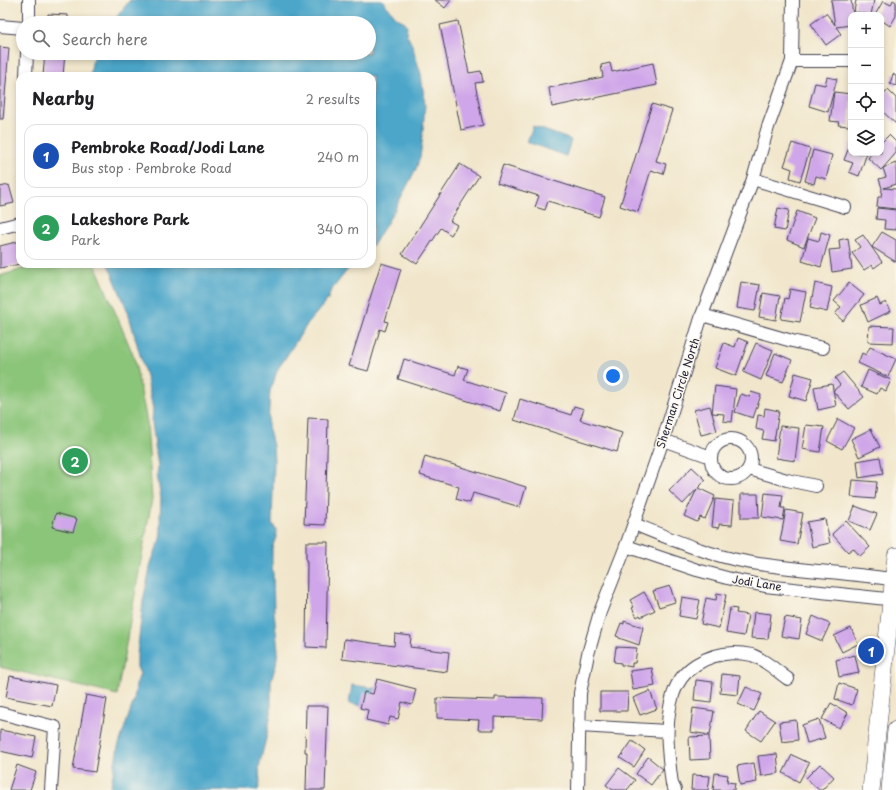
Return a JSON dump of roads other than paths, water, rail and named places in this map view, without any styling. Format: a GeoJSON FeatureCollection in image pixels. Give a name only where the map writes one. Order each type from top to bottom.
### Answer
{"type":"FeatureCollection","features":[{"type":"Feature","properties":{"kind":"main road"},"geometry":{"type":"LineString","coordinates":[[871,790],[894,600],[896,556]]}},
{"type":"Feature","properties":{"kind":"main road"},"geometry":{"type":"LineString","coordinates":[[890,790],[896,730]]}},
{"type":"Feature","properties":{"kind":"street"},"geometry":{"type":"LineString","coordinates":[[29,0],[29,16]]}},
{"type":"Feature","properties":{"kind":"street","name":"Sherman Circle North"},"geometry":{"type":"LineString","coordinates":[[578,790],[580,693],[588,654],[600,612],[626,546],[663,440],[702,315],[753,179],[768,127],[792,61],[793,0]]}},
{"type":"Feature","properties":{"kind":"street"},"geometry":{"type":"LineString","coordinates":[[0,26],[16,27]]}},
{"type":"Feature","properties":{"kind":"street"},"geometry":{"type":"LineString","coordinates":[[26,72],[27,60]]}},
{"type":"Feature","properties":{"kind":"street"},"geometry":{"type":"LineString","coordinates":[[792,61],[848,61]]}},
{"type":"Feature","properties":{"kind":"street"},"geometry":{"type":"LineString","coordinates":[[753,179],[845,207]]}},
{"type":"Feature","properties":{"kind":"street"},"geometry":{"type":"LineString","coordinates":[[0,228],[16,224]]}},
{"type":"Feature","properties":{"kind":"street"},"geometry":{"type":"LineString","coordinates":[[702,315],[792,341],[822,348]]}},
{"type":"Feature","properties":{"kind":"street"},"geometry":{"type":"LineString","coordinates":[[663,440],[711,457]]}},
{"type":"Feature","properties":{"kind":"street"},"geometry":{"type":"LineString","coordinates":[[735,440],[746,446],[750,452],[751,458],[749,469],[743,476],[736,479],[730,479],[723,478],[718,474],[714,469],[711,457],[717,445],[722,442],[735,440]]}},
{"type":"Feature","properties":{"kind":"street"},"geometry":{"type":"LineString","coordinates":[[749,469],[787,480],[816,486]]}},
{"type":"Feature","properties":{"kind":"street","name":"Jodi Lane"},"geometry":{"type":"LineString","coordinates":[[634,524],[691,547],[746,562],[788,568],[895,579]]}},
{"type":"Feature","properties":{"kind":"street","name":"Jodi Lane"},"geometry":{"type":"LineString","coordinates":[[626,546],[697,570],[765,586],[894,600]]}},
{"type":"Feature","properties":{"kind":"street"},"geometry":{"type":"LineString","coordinates":[[675,790],[672,784],[667,731],[673,695],[681,678],[695,665],[707,658],[721,654],[738,653],[752,655],[788,679]]}},
{"type":"Feature","properties":{"kind":"street"},"geometry":{"type":"LineString","coordinates":[[0,713],[56,727],[51,790]]}},
{"type":"Feature","properties":{"kind":"street"},"geometry":{"type":"LineString","coordinates":[[579,726],[667,731]]}},
{"type":"Feature","properties":{"kind":"water"},"geometry":{"type":"Polygon","coordinates":[[[130,0],[382,0],[397,18],[405,22],[407,26],[406,33],[412,45],[421,74],[425,104],[422,143],[416,169],[394,211],[376,241],[376,72],[91,72],[93,60],[376,60],[376,16],[117,16],[130,0]]]}},
{"type":"Feature","properties":{"kind":"water"},"geometry":{"type":"Polygon","coordinates":[[[533,126],[571,140],[566,156],[527,142],[533,126]]]}},
{"type":"Feature","properties":{"kind":"water"},"geometry":{"type":"Polygon","coordinates":[[[110,268],[349,268],[330,292],[328,299],[308,323],[279,366],[270,390],[268,426],[273,446],[274,461],[272,523],[276,530],[276,537],[272,548],[272,565],[274,612],[278,650],[276,665],[271,681],[271,713],[259,767],[260,783],[258,790],[110,790],[118,747],[134,700],[136,685],[140,674],[137,667],[137,655],[143,601],[151,563],[160,539],[161,530],[161,498],[157,475],[158,467],[152,422],[153,409],[147,380],[128,312],[110,268]]]}},
{"type":"Feature","properties":{"kind":"water"},"geometry":{"type":"Polygon","coordinates":[[[352,685],[381,689],[379,708],[349,704],[352,685]]]}},
{"type":"Feature","properties":{"kind":"place","name":"Lakeshore Park"},"geometry":{"type":"Point","coordinates":[75,461]}},
{"type":"Feature","properties":{"kind":"place","name":"Pembroke Road/Jodi Lane"},"geometry":{"type":"Point","coordinates":[871,651]}}]}
